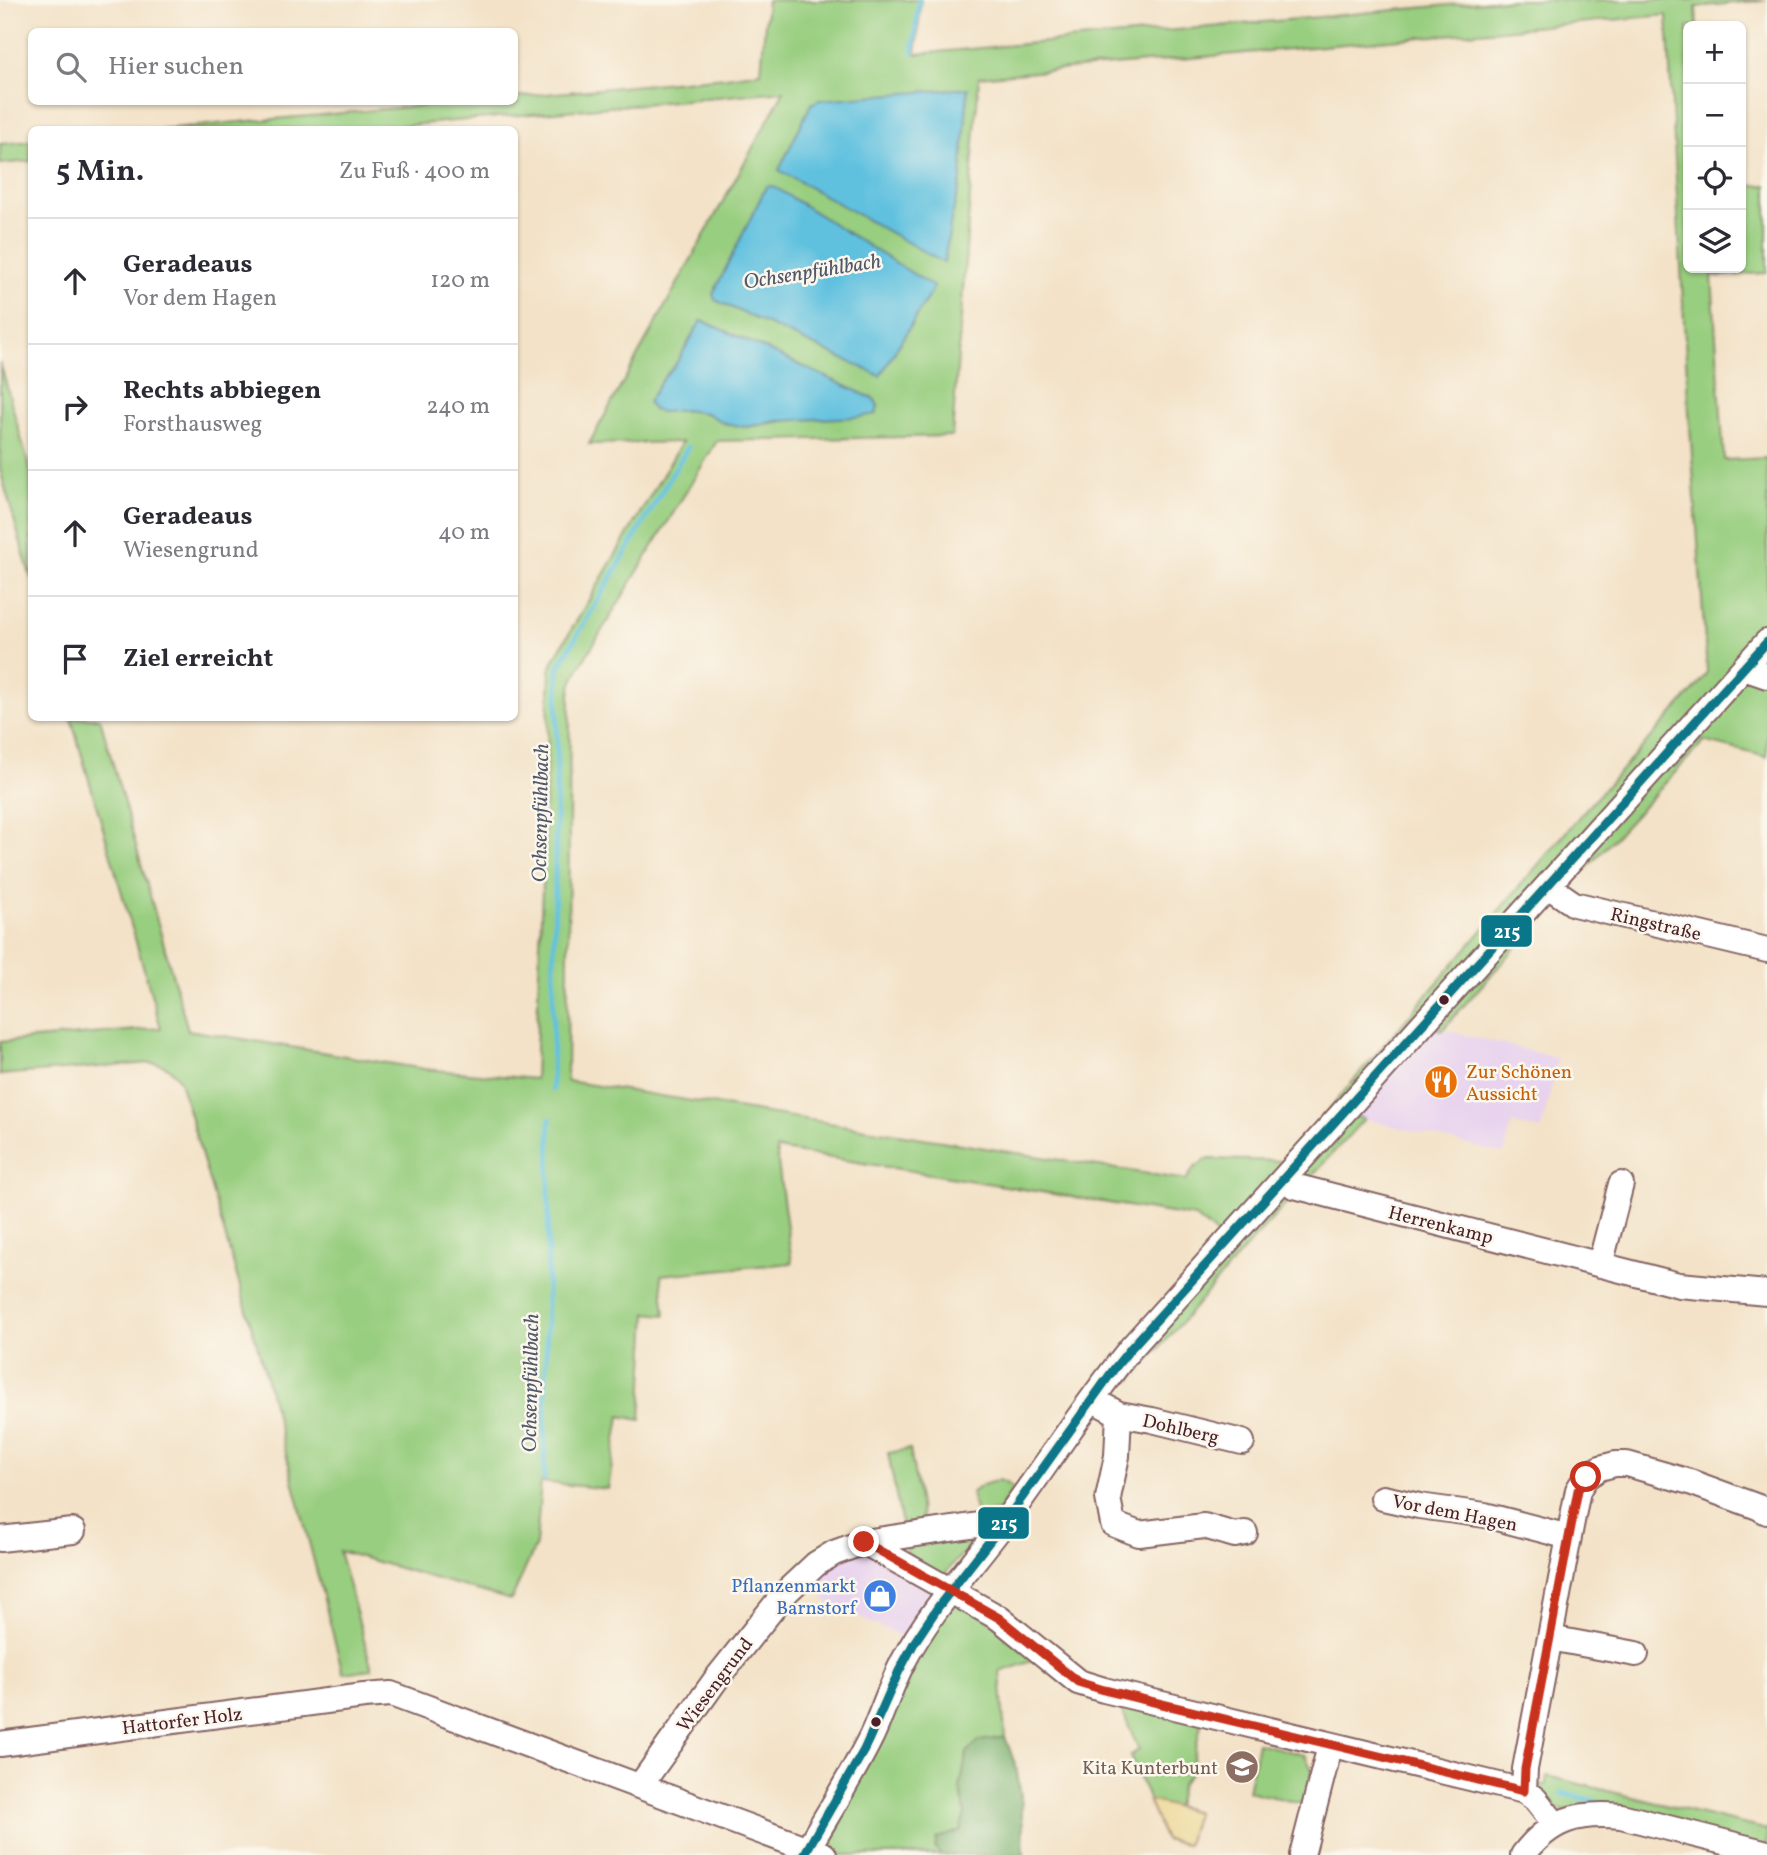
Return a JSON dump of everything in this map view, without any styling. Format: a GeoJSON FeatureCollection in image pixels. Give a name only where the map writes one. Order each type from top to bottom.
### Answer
{"type":"FeatureCollection","features":[{"type":"Feature","properties":{"kind":"street"},"geometry":{"type":"LineString","coordinates":[[640,1786],[812,1853],[873,1732],[903,1662],[949,1591],[1005,1521],[1091,1398],[1130,1348],[1548,887],[1755,672],[1767,642]]}},
{"type":"Feature","properties":{"kind":"street","name":"Ringstraße"},"geometry":{"type":"LineString","coordinates":[[1548,887],[1574,904],[1767,950]]}},
{"type":"Feature","properties":{"kind":"street","name":"Herrenkamp"},"geometry":{"type":"LineString","coordinates":[[1285,1178],[1294,1186],[1679,1285],[1767,1293]]}},
{"type":"Feature","properties":{"kind":"street"},"geometry":{"type":"LineString","coordinates":[[1600,1265],[1621,1184]]}},
{"type":"Feature","properties":{"kind":"street","name":"Dohlberg"},"geometry":{"type":"LineString","coordinates":[[1091,1398],[1119,1414],[1242,1442]]}},
{"type":"Feature","properties":{"kind":"street","name":"Dohlberg"},"geometry":{"type":"LineString","coordinates":[[1119,1414],[1117,1456],[1108,1498],[1113,1524],[1139,1534],[1204,1526],[1235,1535],[1245,1533]]}},
{"type":"Feature","properties":{"kind":"street"},"geometry":{"type":"LineString","coordinates":[[1524,1791],[1525,1769],[1578,1490],[1586,1477],[1600,1468],[1615,1464],[1643,1467],[1767,1512]]}},
{"type":"Feature","properties":{"kind":"street","name":"Vor dem Hagen"},"geometry":{"type":"LineString","coordinates":[[1383,1498],[1485,1515],[1569,1537]]}},
{"type":"Feature","properties":{"kind":"street","name":"Wiesengrund"},"geometry":{"type":"LineString","coordinates":[[640,1786],[717,1678],[784,1594],[816,1564],[834,1553],[864,1542],[1005,1521]]}},
{"type":"Feature","properties":{"kind":"street"},"geometry":{"type":"LineString","coordinates":[[0,1539],[73,1531]]}},
{"type":"Feature","properties":{"kind":"street"},"geometry":{"type":"LineString","coordinates":[[864,1542],[999,1618],[1078,1682],[1330,1746],[1524,1791],[1535,1799],[1555,1824]]}},
{"type":"Feature","properties":{"kind":"street"},"geometry":{"type":"LineString","coordinates":[[1550,1638],[1636,1654]]}},
{"type":"Feature","properties":{"kind":"street","name":"Hattorfer Holz"},"geometry":{"type":"LineString","coordinates":[[0,1744],[364,1696],[391,1695],[640,1786]]}},
{"type":"Feature","properties":{"kind":"street"},"geometry":{"type":"LineString","coordinates":[[1302,1855],[1330,1746]]}},
{"type":"Feature","properties":{"kind":"street"},"geometry":{"type":"LineString","coordinates":[[1523,1855],[1531,1844],[1555,1824],[1580,1816],[1600,1814],[1621,1816],[1709,1847],[1767,1853]]}},
{"type":"Feature","properties":{"kind":"shaded area"},"geometry":{"type":"Polygon","coordinates":[[[1425,1025],[1558,1058],[1541,1130],[1512,1123],[1504,1154],[1349,1115],[1425,1025]]]}},
{"type":"Feature","properties":{"kind":"shaded area"},"geometry":{"type":"Polygon","coordinates":[[[865,1545],[947,1591],[913,1642],[830,1604],[805,1579],[865,1545]]]}},
{"type":"Feature","properties":{"kind":"green space"},"geometry":{"type":"Polygon","coordinates":[[[767,0],[921,0],[916,54],[1503,0],[1767,0],[1696,7],[1697,21],[1683,21],[1683,273],[1746,273],[1746,186],[1767,185],[1767,273],[1712,276],[1724,460],[1767,458],[1767,757],[1704,741],[1442,1030],[1425,1025],[1350,1115],[1364,1119],[1241,1253],[1131,1381],[1121,1374],[1220,1237],[1195,1217],[776,1149],[792,1263],[661,1275],[665,1315],[647,1313],[641,1420],[620,1416],[608,1489],[541,1482],[536,1545],[511,1600],[339,1551],[372,1669],[343,1673],[264,1369],[180,1081],[168,1068],[151,1063],[0,1075],[0,1042],[161,1028],[72,721],[101,721],[188,1030],[424,1069],[535,1079],[550,670],[682,442],[589,444],[784,91],[400,126],[195,126],[430,105],[518,105],[518,97],[761,72],[767,0]],[[1667,15],[979,77],[952,436],[717,441],[572,683],[567,1081],[1186,1180],[1194,1168],[1207,1159],[1285,1161],[1584,811],[1697,687],[1707,672],[1689,412],[1667,15]],[[701,321],[676,364],[662,380],[661,412],[684,410],[706,413],[724,423],[746,427],[878,406],[874,399],[701,321]]]}},
{"type":"Feature","properties":{"kind":"green space"},"geometry":{"type":"Polygon","coordinates":[[[28,141],[28,161],[0,164],[0,144],[28,141]]]}},
{"type":"Feature","properties":{"kind":"green space"},"geometry":{"type":"Polygon","coordinates":[[[0,362],[28,463],[28,568],[0,470],[0,362]]]}},
{"type":"Feature","properties":{"kind":"green space"},"geometry":{"type":"Polygon","coordinates":[[[910,1449],[923,1522],[902,1526],[888,1453],[910,1449]]]}},
{"type":"Feature","properties":{"kind":"green space"},"geometry":{"type":"Polygon","coordinates":[[[998,1480],[1013,1488],[999,1511],[976,1515],[971,1493],[998,1480]]]}},
{"type":"Feature","properties":{"kind":"green space"},"geometry":{"type":"Polygon","coordinates":[[[971,1538],[972,1543],[941,1578],[905,1552],[908,1545],[971,1538]]]}},
{"type":"Feature","properties":{"kind":"green space"},"geometry":{"type":"Polygon","coordinates":[[[950,1595],[1044,1657],[1000,1672],[1005,1737],[1016,1767],[1021,1797],[1024,1855],[840,1855],[813,1845],[950,1595]]]}},
{"type":"Feature","properties":{"kind":"green space"},"geometry":{"type":"Polygon","coordinates":[[[1115,1694],[1203,1716],[1190,1774],[1181,1785],[1176,1806],[1196,1812],[1187,1844],[1165,1840],[1130,1755],[1139,1750],[1115,1694]]]}},
{"type":"Feature","properties":{"kind":"green space"},"geometry":{"type":"Polygon","coordinates":[[[1005,1737],[1016,1767],[1021,1797],[1024,1855],[941,1855],[935,1849],[937,1838],[960,1831],[965,1813],[960,1788],[967,1752],[979,1741],[1005,1737]]]}},
{"type":"Feature","properties":{"kind":"green space"},"geometry":{"type":"Polygon","coordinates":[[[1258,1743],[1305,1755],[1314,1774],[1307,1805],[1248,1791],[1258,1743]]]}},
{"type":"Feature","properties":{"kind":"green space"},"geometry":{"type":"Polygon","coordinates":[[[1547,1776],[1767,1830],[1767,1846],[1557,1809],[1536,1785],[1546,1785],[1547,1776]]]}},
{"type":"Feature","properties":{"kind":"sand"},"geometry":{"type":"Polygon","coordinates":[[[1148,1800],[1196,1812],[1187,1844],[1165,1840],[1148,1800]]]}},
{"type":"Feature","properties":{"kind":"water"},"geometry":{"type":"Polygon","coordinates":[[[968,88],[961,179],[944,263],[779,170],[811,104],[819,100],[968,88]]]}},
{"type":"Feature","properties":{"kind":"water"},"geometry":{"type":"Polygon","coordinates":[[[773,186],[934,287],[880,376],[715,300],[713,294],[766,187],[773,186]]]}},
{"type":"Feature","properties":{"kind":"water"},"geometry":{"type":"Polygon","coordinates":[[[701,321],[874,399],[878,406],[876,414],[777,421],[746,427],[724,423],[706,413],[653,410],[648,402],[676,364],[701,321]]]}},
{"type":"Feature","properties":{"kind":"waterway","name":"Ochsenpfühlbach"},"geometry":{"type":"LineString","coordinates":[[913,52],[919,0]]}},
{"type":"Feature","properties":{"kind":"waterway","name":"Ochsenpfühlbach"},"geometry":{"type":"LineString","coordinates":[[552,1090],[558,668],[688,447]]}},
{"type":"Feature","properties":{"kind":"waterway","name":"Ochsenpfühlbach"},"geometry":{"type":"LineString","coordinates":[[544,1479],[550,1119]]}},
{"type":"Feature","properties":{"kind":"waterway"},"geometry":{"type":"LineString","coordinates":[[1562,1793],[1611,1805]]}},
{"type":"Feature","properties":{"kind":"transit line","name":"215"},"geometry":{"type":"LineString","coordinates":[[804,1855],[864,1750],[914,1643],[1114,1369],[1767,642]]}},
{"type":"Feature","properties":{"kind":"place","name":"Zur Schönen Aussicht"},"geometry":{"type":"Point","coordinates":[1441,1082]}},
{"type":"Feature","properties":{"kind":"place","name":"Pflanzenmarkt Barnstorf"},"geometry":{"type":"Point","coordinates":[880,1596]}},
{"type":"Feature","properties":{"kind":"place","name":"Kita Kunterbunt"},"geometry":{"type":"Point","coordinates":[1242,1767]}},
{"type":"Feature","properties":{"kind":"route"},"geometry":{"type":"LineString","coordinates":[[864,1542],[999,1618],[1078,1682],[1330,1746],[1524,1791],[1525,1769],[1578,1490],[1586,1477]]}}]}
